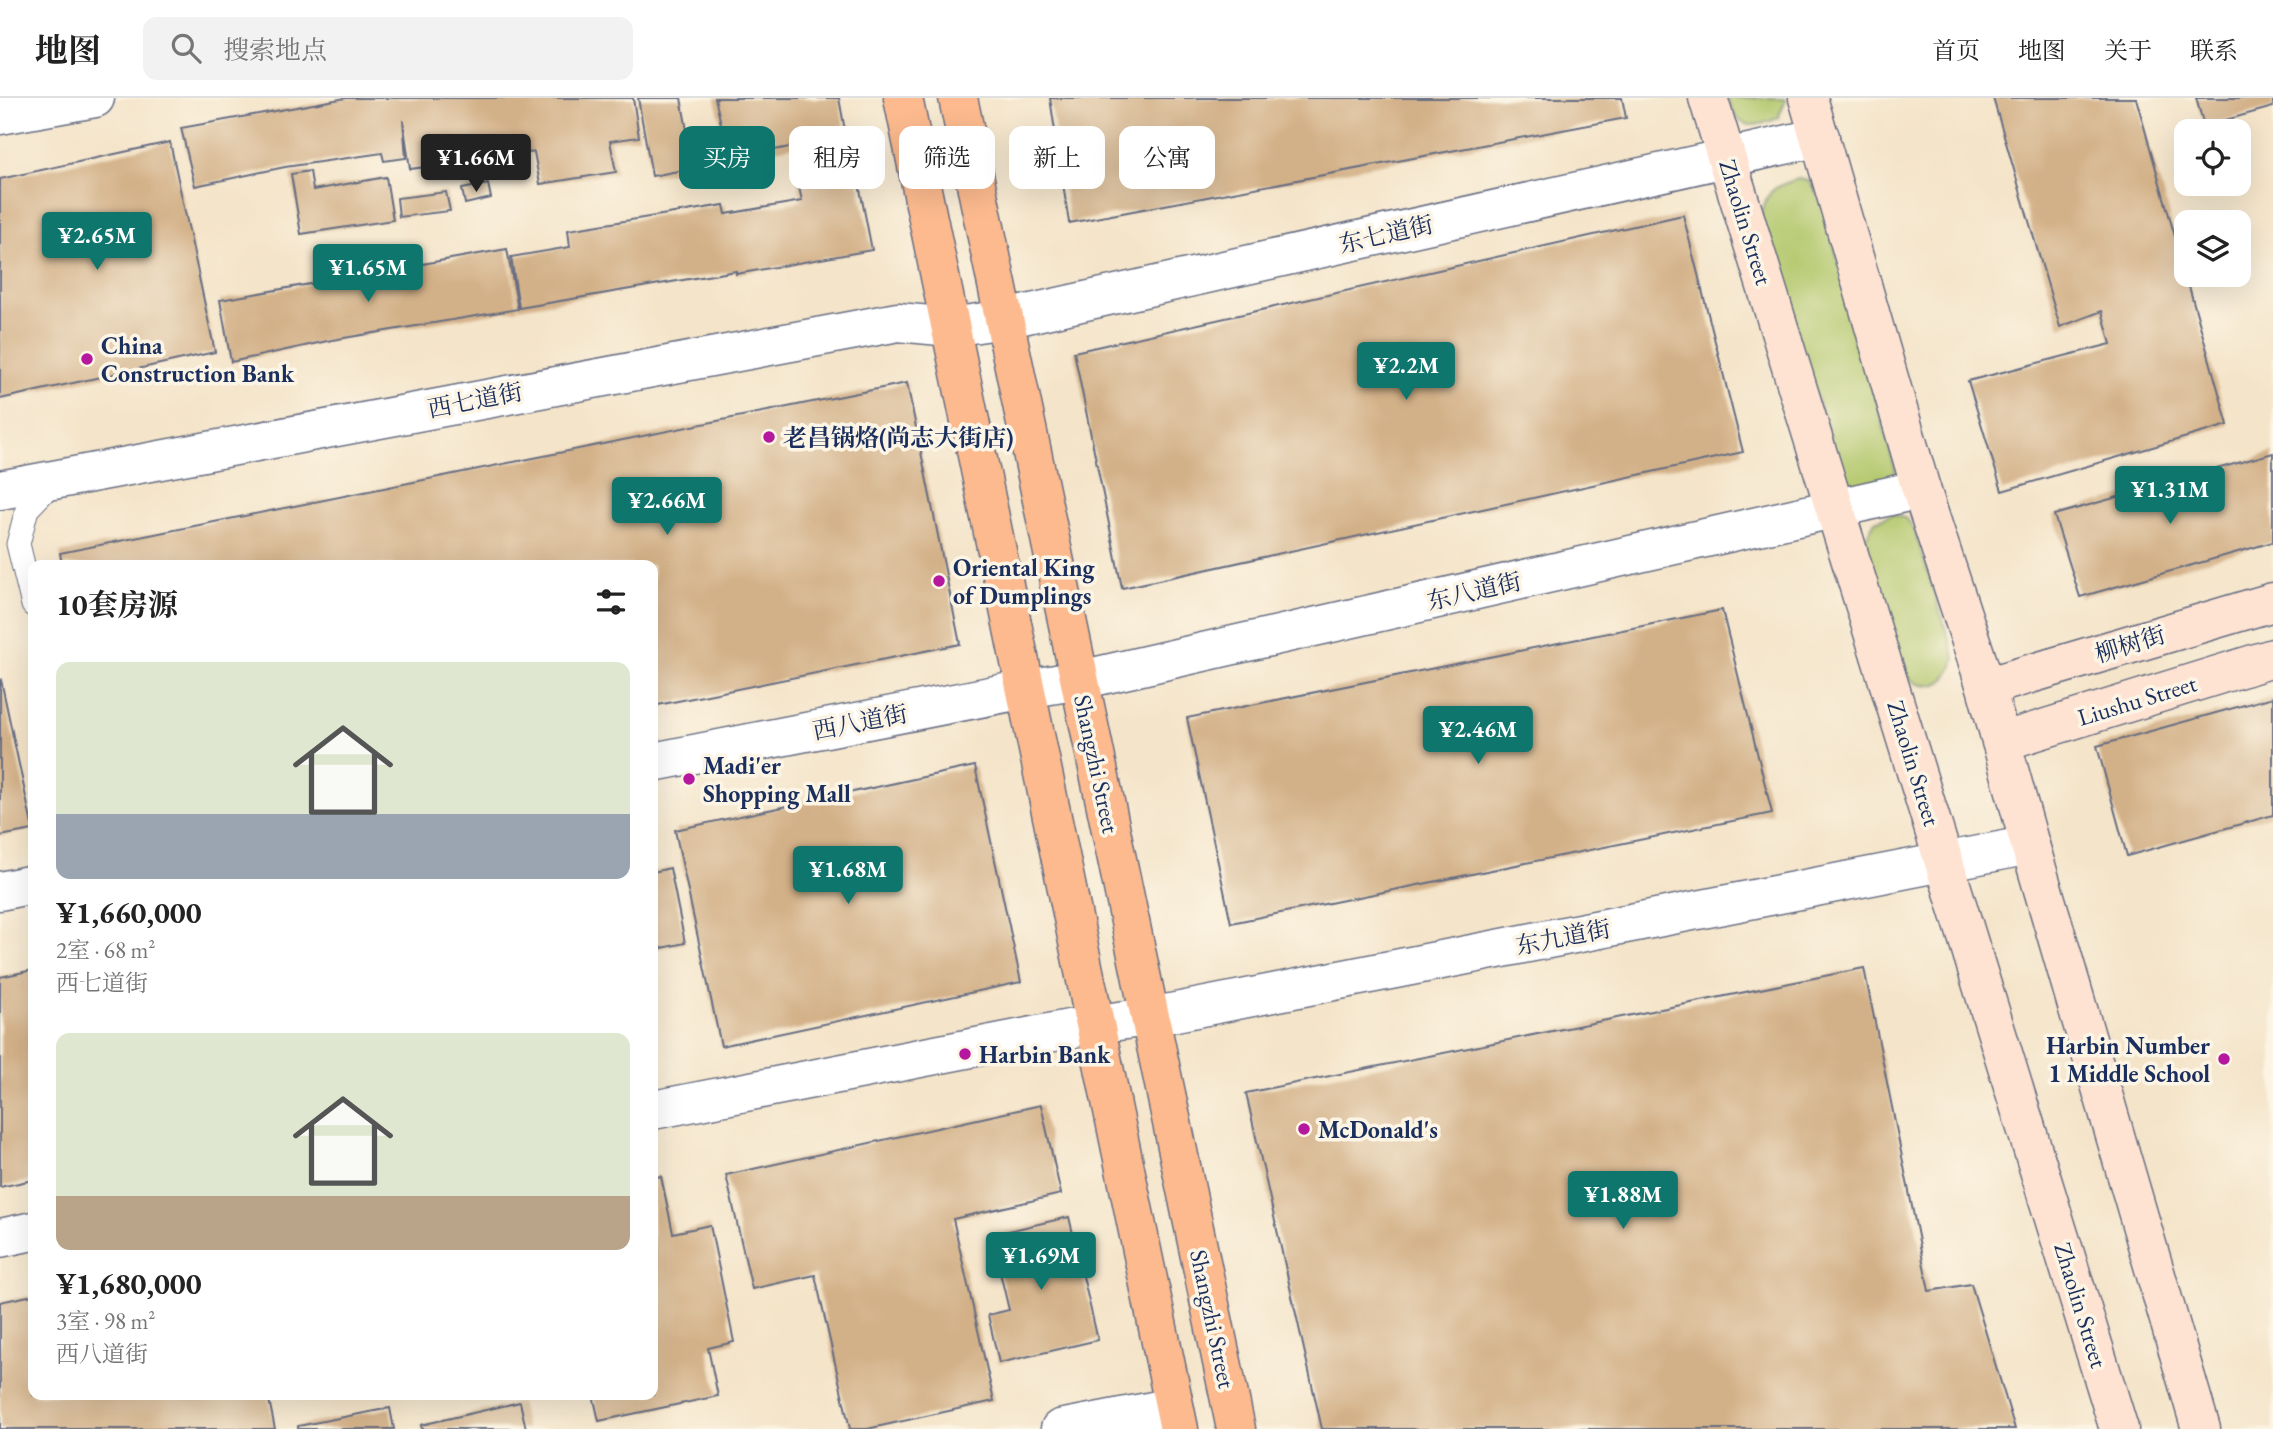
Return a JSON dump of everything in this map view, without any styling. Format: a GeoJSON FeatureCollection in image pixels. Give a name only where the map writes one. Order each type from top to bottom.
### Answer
{"type":"FeatureCollection","features":[{"type":"Feature","properties":{"kind":"main road"},"geometry":{"type":"LineString","coordinates":[[903,98],[1177,1418]]}},
{"type":"Feature","properties":{"kind":"main road","name":"Shangzhi Street"},"geometry":{"type":"LineString","coordinates":[[958,98],[1236,1429]]}},
{"type":"Feature","properties":{"kind":"main road","name":"Zhaolin Street"},"geometry":{"type":"LineString","coordinates":[[1708,98],[2119,1429]]}},
{"type":"Feature","properties":{"kind":"main road"},"geometry":{"type":"LineString","coordinates":[[1808,98],[1921,489],[1986,687],[2201,1429]]}},
{"type":"Feature","properties":{"kind":"main road","name":"柳树街"},"geometry":{"type":"LineString","coordinates":[[1986,687],[2273,602]]}},
{"type":"Feature","properties":{"kind":"main road","name":"Liushu Street"},"geometry":{"type":"LineString","coordinates":[[2001,742],[2273,659]]}},
{"type":"Feature","properties":{"kind":"street"},"geometry":{"type":"LineString","coordinates":[[0,115],[94,98]]}},
{"type":"Feature","properties":{"kind":"street","name":"东七道街"},"geometry":{"type":"LineString","coordinates":[[951,327],[1004,319],[1820,137]]}},
{"type":"Feature","properties":{"kind":"street","name":"西七道街"},"geometry":{"type":"LineString","coordinates":[[0,490],[898,322],[951,327]]}},
{"type":"Feature","properties":{"kind":"street","name":"东八道街"},"geometry":{"type":"LineString","coordinates":[[1026,689],[1080,680],[1921,489]]}},
{"type":"Feature","properties":{"kind":"street","name":"西八道街"},"geometry":{"type":"LineString","coordinates":[[658,761],[1026,689]]}},
{"type":"Feature","properties":{"kind":"street","name":"东九道街"},"geometry":{"type":"LineString","coordinates":[[658,1109],[1095,1024],[1150,1017],[2030,845]]}},
{"type":"Feature","properties":{"kind":"street"},"geometry":{"type":"LineString","coordinates":[[0,891],[28,885]]}},
{"type":"Feature","properties":{"kind":"street"},"geometry":{"type":"LineString","coordinates":[[0,1238],[28,1232]]}},
{"type":"Feature","properties":{"kind":"street"},"geometry":{"type":"LineString","coordinates":[[1060,1429],[1177,1418]]}},
{"type":"Feature","properties":{"kind":"lane"},"geometry":{"type":"LineString","coordinates":[[28,585],[18,544],[27,509],[57,478]]}},
{"type":"Feature","properties":{"kind":"green space"},"geometry":{"type":"Polygon","coordinates":[[[1727,98],[1786,100],[1778,118],[1752,125],[1735,116],[1727,98]]]}},
{"type":"Feature","properties":{"kind":"green space"},"geometry":{"type":"Polygon","coordinates":[[[1799,179],[1809,181],[1822,202],[1896,472],[1891,480],[1854,486],[1844,480],[1760,222],[1770,193],[1781,185],[1799,179]]]}},
{"type":"Feature","properties":{"kind":"green space"},"geometry":{"type":"Polygon","coordinates":[[[1893,514],[1907,519],[1914,529],[1955,658],[1947,676],[1935,684],[1920,684],[1904,674],[1863,542],[1875,521],[1893,514]]]}},
{"type":"Feature","properties":{"kind":"building"},"geometry":{"type":"Polygon","coordinates":[[[346,98],[633,98],[639,137],[610,141],[616,172],[540,184],[534,152],[410,169],[403,120],[406,158],[384,161],[382,153],[285,167],[195,186],[181,128],[346,98]]]}},
{"type":"Feature","properties":{"kind":"building"},"geometry":{"type":"Polygon","coordinates":[[[638,98],[681,98],[686,126],[679,126],[679,171],[652,176],[638,98]]]}},
{"type":"Feature","properties":{"kind":"building"},"geometry":{"type":"Polygon","coordinates":[[[715,98],[839,98],[844,126],[789,126],[789,147],[775,150],[775,126],[721,126],[715,98]]]}},
{"type":"Feature","properties":{"kind":"building"},"geometry":{"type":"Polygon","coordinates":[[[1050,98],[1622,98],[1626,118],[1069,223],[1064,189],[1105,189],[1105,126],[1054,126],[1050,98]]]}},
{"type":"Feature","properties":{"kind":"building"},"geometry":{"type":"Polygon","coordinates":[[[1993,98],[2136,98],[2174,233],[2174,287],[2189,287],[2228,425],[2002,491],[1968,381],[2111,344],[2102,311],[2060,327],[1993,98]]]}},
{"type":"Feature","properties":{"kind":"building"},"geometry":{"type":"Polygon","coordinates":[[[2196,98],[2273,98],[2273,107],[2229,119],[2202,119],[2196,98]]]}},
{"type":"Feature","properties":{"kind":"building"},"geometry":{"type":"Polygon","coordinates":[[[170,142],[215,352],[0,399],[0,179],[170,142]]]}},
{"type":"Feature","properties":{"kind":"building"},"geometry":{"type":"Polygon","coordinates":[[[310,171],[313,190],[386,177],[393,220],[301,234],[291,174],[310,171]]]}},
{"type":"Feature","properties":{"kind":"building"},"geometry":{"type":"Polygon","coordinates":[[[488,184],[491,198],[465,204],[462,189],[488,184]]]}},
{"type":"Feature","properties":{"kind":"building"},"geometry":{"type":"Polygon","coordinates":[[[799,189],[860,189],[872,250],[519,308],[511,257],[570,247],[568,230],[724,205],[726,214],[802,201],[799,189]]]}},
{"type":"Feature","properties":{"kind":"building"},"geometry":{"type":"Polygon","coordinates":[[[446,192],[450,211],[399,217],[397,198],[446,192]]]}},
{"type":"Feature","properties":{"kind":"building"},"geometry":{"type":"Polygon","coordinates":[[[1683,215],[1743,452],[1122,588],[1074,352],[1683,215]]]}},
{"type":"Feature","properties":{"kind":"building"},"geometry":{"type":"Polygon","coordinates":[[[507,249],[518,309],[332,340],[231,362],[220,300],[507,249]]]}},
{"type":"Feature","properties":{"kind":"building"},"geometry":{"type":"Polygon","coordinates":[[[907,383],[960,644],[658,705],[658,560],[61,560],[60,553],[907,383]]]}},
{"type":"Feature","properties":{"kind":"building"},"geometry":{"type":"Polygon","coordinates":[[[2273,453],[2273,542],[2080,597],[2054,515],[2273,453]]]}},
{"type":"Feature","properties":{"kind":"building"},"geometry":{"type":"Polygon","coordinates":[[[1722,610],[1772,813],[1231,923],[1187,718],[1722,610]]]}},
{"type":"Feature","properties":{"kind":"building"},"geometry":{"type":"Polygon","coordinates":[[[0,681],[28,807],[28,831],[0,836],[0,681]]]}},
{"type":"Feature","properties":{"kind":"building"},"geometry":{"type":"Polygon","coordinates":[[[2273,697],[2273,815],[2127,856],[2097,746],[2273,697]]]}},
{"type":"Feature","properties":{"kind":"building"},"geometry":{"type":"Polygon","coordinates":[[[975,766],[1021,982],[721,1046],[675,830],[975,766]]]}},
{"type":"Feature","properties":{"kind":"building"},"geometry":{"type":"Polygon","coordinates":[[[670,868],[685,943],[658,949],[658,871],[670,868]]]}},
{"type":"Feature","properties":{"kind":"building"},"geometry":{"type":"Polygon","coordinates":[[[1864,968],[1929,1291],[1971,1284],[2015,1429],[1322,1429],[1246,1093],[1864,968]]]}},
{"type":"Feature","properties":{"kind":"building"},"geometry":{"type":"Polygon","coordinates":[[[28,971],[28,1181],[0,1187],[0,977],[28,971]]]}},
{"type":"Feature","properties":{"kind":"building"},"geometry":{"type":"Polygon","coordinates":[[[1041,1105],[1061,1194],[953,1219],[994,1401],[867,1429],[850,1429],[815,1275],[752,1289],[726,1175],[1041,1105]]]}},
{"type":"Feature","properties":{"kind":"building"},"geometry":{"type":"Polygon","coordinates":[[[661,1176],[673,1233],[710,1225],[734,1342],[708,1348],[718,1396],[599,1421],[594,1400],[658,1400],[658,1177],[661,1176]]]}},
{"type":"Feature","properties":{"kind":"building"},"geometry":{"type":"Polygon","coordinates":[[[1069,1217],[1098,1340],[999,1363],[988,1315],[1009,1310],[991,1235],[1069,1217]]]}},
{"type":"Feature","properties":{"kind":"building"},"geometry":{"type":"Polygon","coordinates":[[[28,1296],[28,1400],[269,1400],[275,1429],[0,1429],[0,1302],[28,1296]]]}},
{"type":"Feature","properties":{"kind":"building"},"geometry":{"type":"Polygon","coordinates":[[[520,1402],[526,1429],[422,1429],[421,1425],[520,1402]]]}},
{"type":"Feature","properties":{"kind":"building"},"geometry":{"type":"Polygon","coordinates":[[[390,1408],[394,1429],[298,1429],[298,1426],[390,1408]]]}},
{"type":"Feature","properties":{"kind":"place","name":"China Construction Bank"},"geometry":{"type":"Point","coordinates":[87,359]}},
{"type":"Feature","properties":{"kind":"place","name":"老昌锅烙(尚志大街店)"},"geometry":{"type":"Point","coordinates":[769,437]}},
{"type":"Feature","properties":{"kind":"place","name":"Oriental King of Dumplings"},"geometry":{"type":"Point","coordinates":[939,581]}},
{"type":"Feature","properties":{"kind":"place","name":"Madi'er Shopping Mall"},"geometry":{"type":"Point","coordinates":[689,779]}},
{"type":"Feature","properties":{"kind":"place","name":"Harbin Bank"},"geometry":{"type":"Point","coordinates":[965,1054]}},
{"type":"Feature","properties":{"kind":"place","name":"Harbin Number 1 Middle School"},"geometry":{"type":"Point","coordinates":[2224,1059]}},
{"type":"Feature","properties":{"kind":"place","name":"McDonald's"},"geometry":{"type":"Point","coordinates":[1304,1129]}}]}
